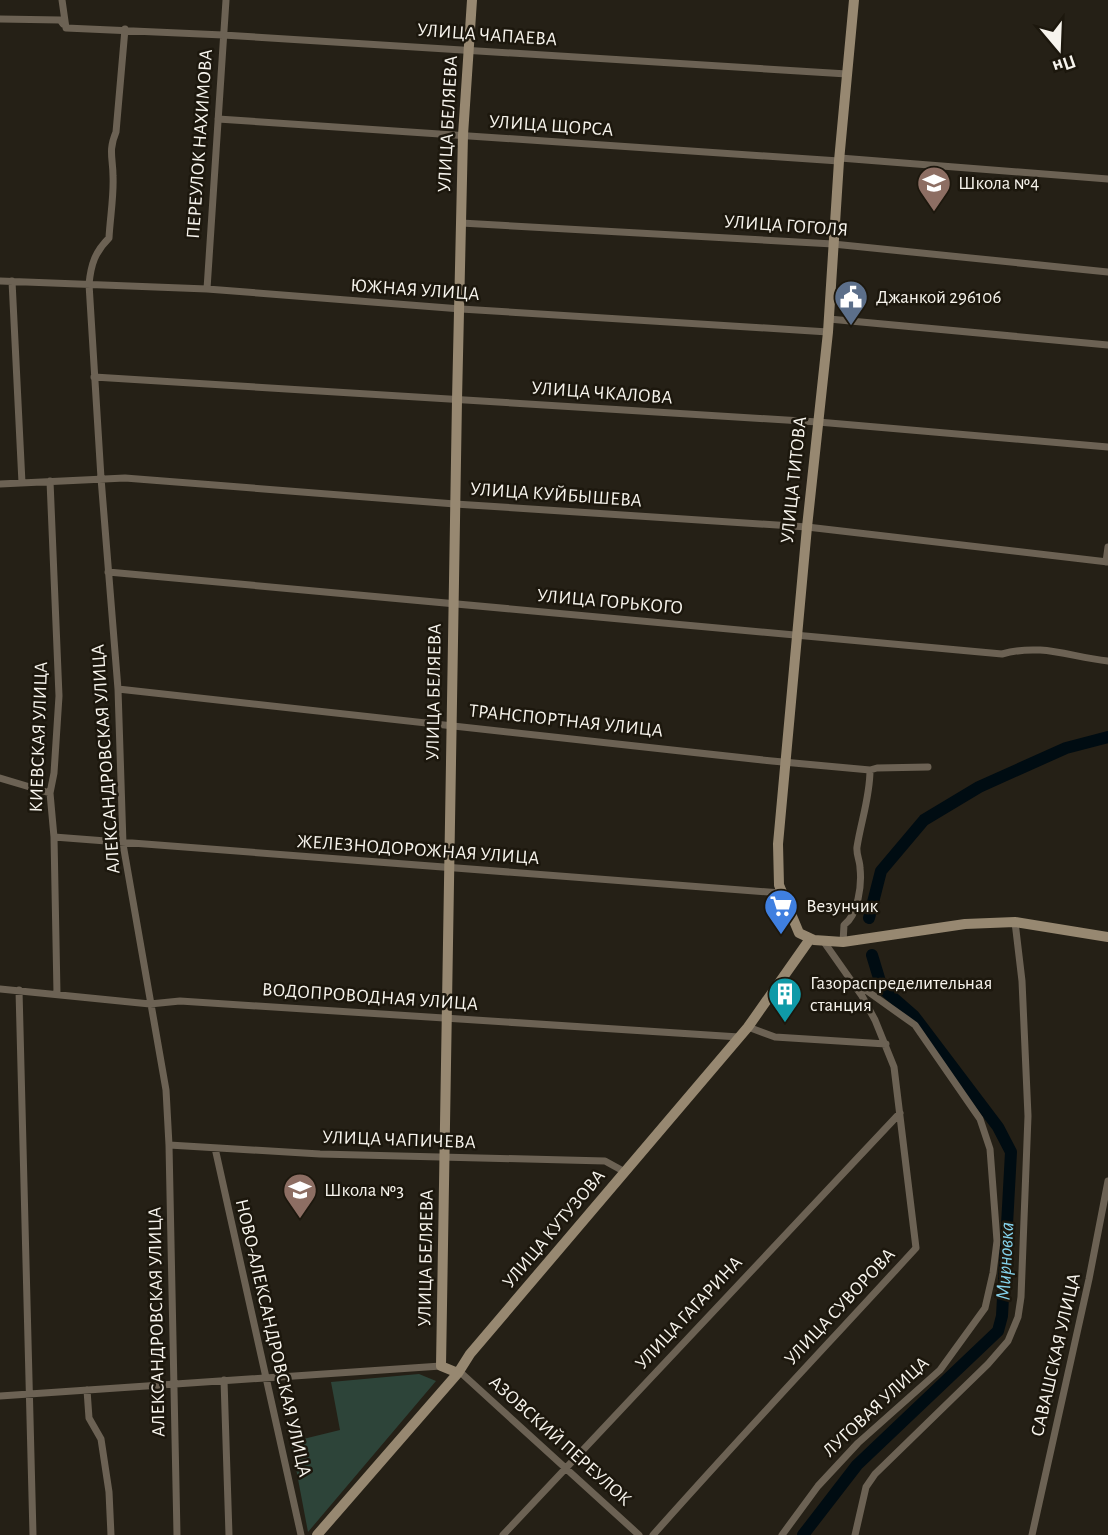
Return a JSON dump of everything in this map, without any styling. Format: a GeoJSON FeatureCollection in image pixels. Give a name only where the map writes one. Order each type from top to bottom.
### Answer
{"type":"FeatureCollection","features":[{"type":"Feature","properties":{"kind":"main road","name":"УЛИЦА БЕЛЯЕВА"},"geometry":{"type":"LineString","coordinates":[[441,1366],[461,223],[463,135],[472,0]]}},
{"type":"Feature","properties":{"kind":"main road","name":"УЛИЦА ТИТОВА"},"geometry":{"type":"LineString","coordinates":[[810,939],[799,933],[781,893],[778,844],[828,332],[854,0]]}},
{"type":"Feature","properties":{"kind":"main road"},"geometry":{"type":"LineString","coordinates":[[810,939],[843,942],[965,924],[1015,922],[1108,937]]}},
{"type":"Feature","properties":{"kind":"main road","name":"УЛИЦА КУТУЗОВА"},"geometry":{"type":"LineString","coordinates":[[317,1535],[748,1027],[810,939]]}},
{"type":"Feature","properties":{"kind":"main road"},"geometry":{"type":"LineString","coordinates":[[441,1366],[458,1372]]}},
{"type":"Feature","properties":{"kind":"street"},"geometry":{"type":"LineString","coordinates":[[62,0],[66,28]]}},
{"type":"Feature","properties":{"kind":"street","name":"ПЕРЕУЛОК НАХИМОВА"},"geometry":{"type":"LineString","coordinates":[[207,289],[226,0]]}},
{"type":"Feature","properties":{"kind":"street","name":"УЛИЦА ЧАПАЕВА"},"geometry":{"type":"LineString","coordinates":[[0,19],[60,20],[66,28],[470,49],[847,74]]}},
{"type":"Feature","properties":{"kind":"street","name":"АЛЕКСАНДРОВСКАЯ УЛИЦА"},"geometry":{"type":"LineString","coordinates":[[125,29],[116,132],[111,143],[110,161],[114,174],[108,238],[97,250],[89,284],[118,689],[123,844],[166,1090],[177,1535]]}},
{"type":"Feature","properties":{"kind":"street","name":"УЛИЦА ЩОРСА"},"geometry":{"type":"LineString","coordinates":[[218,119],[1108,180]]}},
{"type":"Feature","properties":{"kind":"street","name":"УЛИЦА ГОГОЛЯ"},"geometry":{"type":"LineString","coordinates":[[461,223],[833,244],[1108,272]]}},
{"type":"Feature","properties":{"kind":"street","name":"ЮЖНАЯ УЛИЦА"},"geometry":{"type":"LineString","coordinates":[[0,281],[207,289],[461,309],[828,332]]}},
{"type":"Feature","properties":{"kind":"street"},"geometry":{"type":"LineString","coordinates":[[12,281],[22,483]]}},
{"type":"Feature","properties":{"kind":"street"},"geometry":{"type":"LineString","coordinates":[[829,319],[1108,345]]}},
{"type":"Feature","properties":{"kind":"street","name":"УЛИЦА ЧКАЛОВА"},"geometry":{"type":"LineString","coordinates":[[94,377],[818,422],[1108,447]]}},
{"type":"Feature","properties":{"kind":"street","name":"УЛИЦА КУЙБЫШЕВА"},"geometry":{"type":"LineString","coordinates":[[0,484],[125,478],[455,504],[807,527],[1107,562]]}},
{"type":"Feature","properties":{"kind":"street","name":"КИЕВСКАЯ УЛИЦА"},"geometry":{"type":"LineString","coordinates":[[50,481],[59,696],[54,773],[50,793],[54,837],[57,994]]}},
{"type":"Feature","properties":{"kind":"street"},"geometry":{"type":"LineString","coordinates":[[1107,562],[1108,547]]}},
{"type":"Feature","properties":{"kind":"street","name":"УЛИЦА ГОРЬКОГО"},"geometry":{"type":"LineString","coordinates":[[108,572],[1002,654],[1018,650],[1056,650],[1108,661]]}},
{"type":"Feature","properties":{"kind":"street","name":"ТРАНСПОРТНАЯ УЛИЦА"},"geometry":{"type":"LineString","coordinates":[[118,689],[870,770],[928,768]]}},
{"type":"Feature","properties":{"kind":"street"},"geometry":{"type":"LineString","coordinates":[[843,942],[844,925],[855,913],[860,870],[856,850],[870,789],[870,770]]}},
{"type":"Feature","properties":{"kind":"street"},"geometry":{"type":"LineString","coordinates":[[0,778],[50,793]]}},
{"type":"Feature","properties":{"kind":"street","name":"ЖЕЛЕЗНОДОРОЖНАЯ УЛИЦА"},"geometry":{"type":"LineString","coordinates":[[54,837],[781,893]]}},
{"type":"Feature","properties":{"kind":"street"},"geometry":{"type":"LineString","coordinates":[[855,1535],[866,1487],[875,1474],[988,1364],[1008,1341],[1018,1317],[1028,1116],[1022,981],[1015,922]]}},
{"type":"Feature","properties":{"kind":"street","name":"УЛИЦА СУВОРОВА"},"geometry":{"type":"LineString","coordinates":[[653,1535],[735,1442],[916,1248],[894,1067],[886,1044],[862,996],[824,942]]}},
{"type":"Feature","properties":{"kind":"street","name":"ЛУГОВАЯ УЛИЦА"},"geometry":{"type":"LineString","coordinates":[[782,1535],[818,1486],[858,1443],[940,1370],[985,1308],[996,1252],[990,1149],[980,1119],[915,1025],[850,979]]}},
{"type":"Feature","properties":{"kind":"street","name":"ВОДОПРОВОДНАЯ УЛИЦА"},"geometry":{"type":"LineString","coordinates":[[0,989],[150,1004],[180,1001],[739,1037]]}},
{"type":"Feature","properties":{"kind":"street"},"geometry":{"type":"LineString","coordinates":[[19,990],[33,1535]]}},
{"type":"Feature","properties":{"kind":"street"},"geometry":{"type":"LineString","coordinates":[[748,1027],[775,1037],[886,1044]]}},
{"type":"Feature","properties":{"kind":"street","name":"УЛИЦА ГАГАРИНА"},"geometry":{"type":"LineString","coordinates":[[503,1535],[900,1113]]}},
{"type":"Feature","properties":{"kind":"street","name":"УЛИЦА ЧАПИЧЕВА"},"geometry":{"type":"LineString","coordinates":[[169,1146],[605,1161],[625,1172]]}},
{"type":"Feature","properties":{"kind":"street","name":"НОВО-АЛЕКСАНДРОВСКАЯ УЛИЦА"},"geometry":{"type":"LineString","coordinates":[[215,1148],[301,1535]]}},
{"type":"Feature","properties":{"kind":"street","name":"САВАШСКАЯ УЛИЦА"},"geometry":{"type":"LineString","coordinates":[[1032,1535],[1108,1181]]}},
{"type":"Feature","properties":{"kind":"street"},"geometry":{"type":"LineString","coordinates":[[0,1396],[441,1366]]}},
{"type":"Feature","properties":{"kind":"street","name":"АЗОВСКИЙ ПЕРЕУЛОК"},"geometry":{"type":"LineString","coordinates":[[458,1372],[639,1535]]}},
{"type":"Feature","properties":{"kind":"street"},"geometry":{"type":"LineString","coordinates":[[224,1380],[229,1535]]}},
{"type":"Feature","properties":{"kind":"street"},"geometry":{"type":"LineString","coordinates":[[87,1390],[89,1418],[101,1439],[110,1492],[111,1535]]}},
{"type":"Feature","properties":{"kind":"green space"},"geometry":{"type":"Polygon","coordinates":[[[419,1374],[436,1381],[308,1532],[291,1442],[340,1430],[331,1382],[419,1374]]]}},
{"type":"Feature","properties":{"kind":"waterway","name":"Мирновка"},"geometry":{"type":"LineString","coordinates":[[869,918],[881,871],[924,820],[979,787],[1066,748],[1108,737]]}},
{"type":"Feature","properties":{"kind":"waterway","name":"Мирновка"},"geometry":{"type":"LineString","coordinates":[[803,1535],[857,1465],[998,1331],[1002,1316],[1011,1152],[998,1127],[914,1016],[882,988],[872,955]]}},
{"type":"Feature","properties":{"kind":"place","name":"Школа №4"},"geometry":{"type":"Point","coordinates":[934,213]}},
{"type":"Feature","properties":{"kind":"place","name":"Джанкой 296106"},"geometry":{"type":"Point","coordinates":[851,327]}},
{"type":"Feature","properties":{"kind":"place","name":"Везунчик"},"geometry":{"type":"Point","coordinates":[781,936]}},
{"type":"Feature","properties":{"kind":"place","name":"Газораспределительная станция"},"geometry":{"type":"Point","coordinates":[785,1024]}},
{"type":"Feature","properties":{"kind":"place","name":"Школа №3"},"geometry":{"type":"Point","coordinates":[300,1220]}}]}
